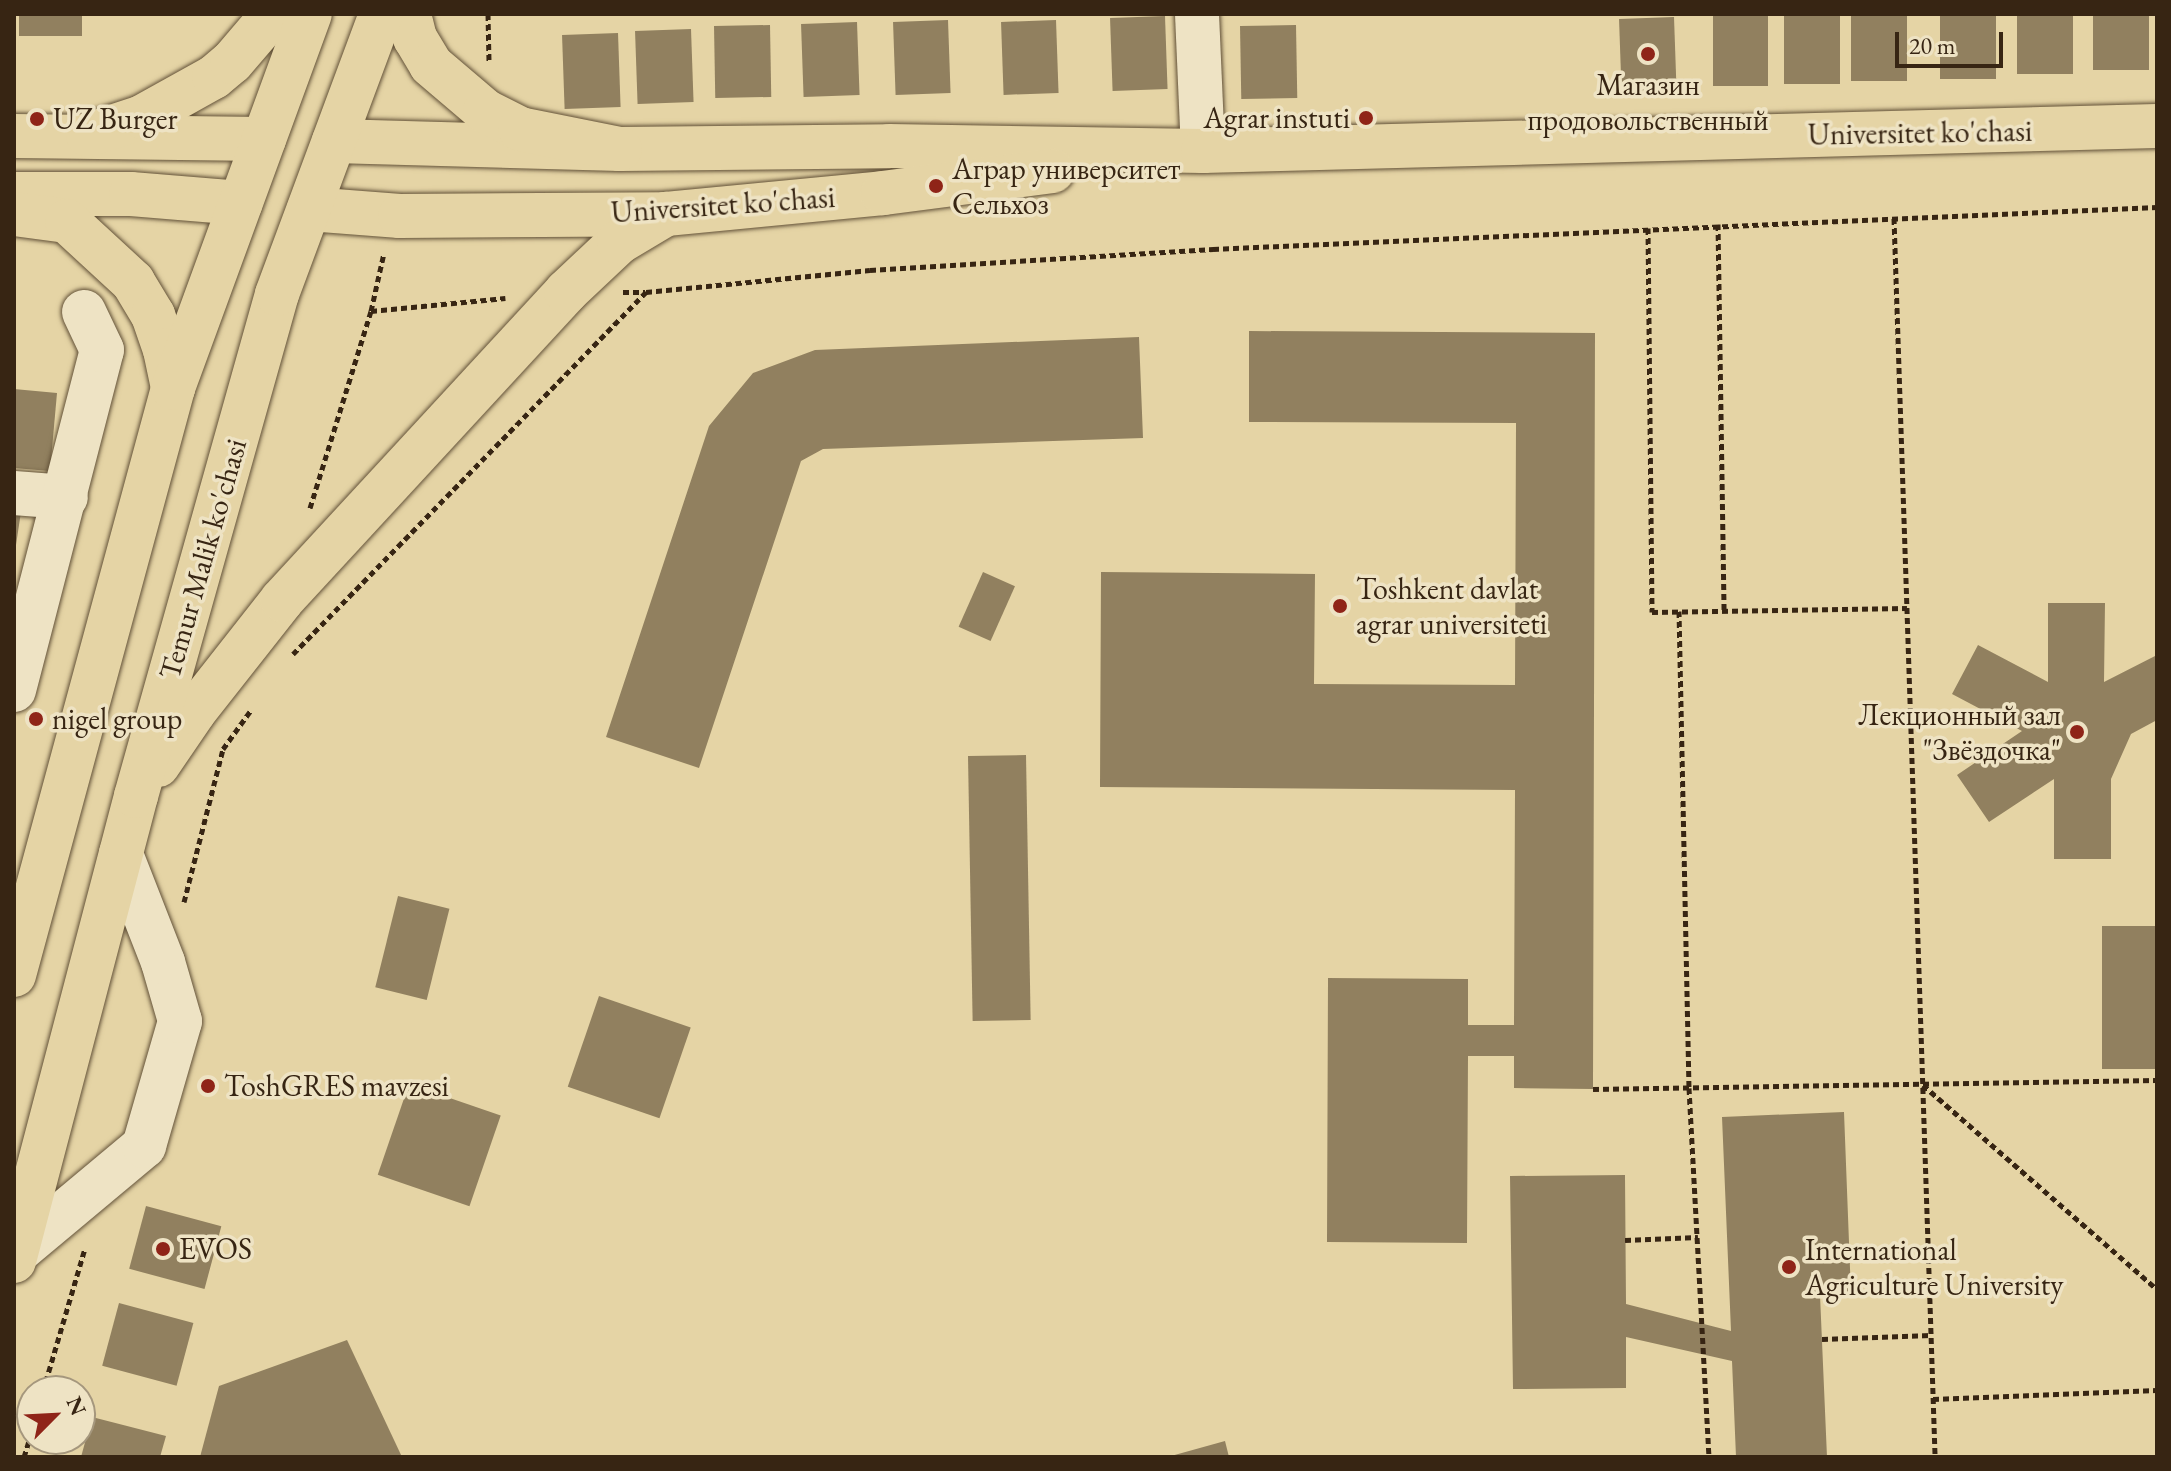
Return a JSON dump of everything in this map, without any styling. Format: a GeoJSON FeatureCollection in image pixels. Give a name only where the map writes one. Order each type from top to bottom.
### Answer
{"type":"FeatureCollection","features":[{"type":"Feature","properties":{"kind":"main road"},"geometry":{"type":"LineString","coordinates":[[88,135],[142,117],[214,77],[232,62],[273,14]]}},
{"type":"Feature","properties":{"kind":"main road"},"geometry":{"type":"LineString","coordinates":[[14,975],[173,388],[310,14]]}},
{"type":"Feature","properties":{"kind":"main road","name":"Temur Malik ko'chasi"},"geometry":{"type":"LineString","coordinates":[[15,1257],[136,796],[277,294],[381,14]]}},
{"type":"Feature","properties":{"kind":"main road"},"geometry":{"type":"LineString","coordinates":[[409,14],[415,38],[431,65],[485,111],[520,129],[620,149]]}},
{"type":"Feature","properties":{"kind":"main road","name":"Universitet ko'chasi"},"geometry":{"type":"LineString","coordinates":[[14,136],[88,135],[620,149],[889,146],[1203,151],[2157,126]]}},
{"type":"Feature","properties":{"kind":"main road","name":"Universitet ko'chasi"},"geometry":{"type":"LineString","coordinates":[[14,194],[131,194],[400,216],[666,214],[883,193],[1203,151]]}},
{"type":"Feature","properties":{"kind":"main road"},"geometry":{"type":"LineString","coordinates":[[14,214],[67,221],[133,282],[153,315],[173,388]]}},
{"type":"Feature","properties":{"kind":"main road"},"geometry":{"type":"LineString","coordinates":[[136,796],[194,712],[282,600],[566,292],[619,242],[666,214]]}},
{"type":"Feature","properties":{"kind":"street"},"geometry":{"type":"LineString","coordinates":[[1197,14],[1203,151]]}},
{"type":"Feature","properties":{"kind":"street"},"geometry":{"type":"LineString","coordinates":[[14,690],[102,350],[84,312]]}},
{"type":"Feature","properties":{"kind":"street"},"geometry":{"type":"LineString","coordinates":[[14,493],[66,497]]}},
{"type":"Feature","properties":{"kind":"street"},"geometry":{"type":"LineString","coordinates":[[15,1257],[144,1146],[180,1021],[163,962],[121,854]]}},
{"type":"Feature","properties":{"kind":"path"},"geometry":{"type":"LineString","coordinates":[[288,660],[646,292],[885,269],[1718,224],[2157,207]]}},
{"type":"Feature","properties":{"kind":"path"},"geometry":{"type":"LineString","coordinates":[[1894,218],[1935,1457]]}},
{"type":"Feature","properties":{"kind":"path"},"geometry":{"type":"LineString","coordinates":[[1718,224],[1724,611]]}},
{"type":"Feature","properties":{"kind":"path"},"geometry":{"type":"LineString","coordinates":[[1648,228],[1652,612],[1907,608]]}},
{"type":"Feature","properties":{"kind":"path"},"geometry":{"type":"LineString","coordinates":[[1679,611],[1689,1088],[1709,1457]]}},
{"type":"Feature","properties":{"kind":"path"},"geometry":{"type":"LineString","coordinates":[[1593,1089],[2157,1080]]}},
{"type":"Feature","properties":{"kind":"path"},"geometry":{"type":"LineString","coordinates":[[1922,1084],[2157,1289]]}},
{"type":"Feature","properties":{"kind":"path"},"geometry":{"type":"LineString","coordinates":[[1625,1240],[1698,1237]]}},
{"type":"Feature","properties":{"kind":"path"},"geometry":{"type":"LineString","coordinates":[[1822,1339],[1931,1335]]}},
{"type":"Feature","properties":{"kind":"path"},"geometry":{"type":"LineString","coordinates":[[1933,1399],[2157,1390]]}},
{"type":"Feature","properties":{"kind":"building"},"geometry":{"type":"Polygon","coordinates":[[[19,14],[82,14],[82,36],[19,36],[19,14]]]}},
{"type":"Feature","properties":{"kind":"building"},"geometry":{"type":"Polygon","coordinates":[[[1713,14],[1768,14],[1768,86],[1713,86],[1713,14]]]}},
{"type":"Feature","properties":{"kind":"building"},"geometry":{"type":"Polygon","coordinates":[[[1784,14],[1840,14],[1840,84],[1784,84],[1784,14]]]}},
{"type":"Feature","properties":{"kind":"building"},"geometry":{"type":"Polygon","coordinates":[[[1851,14],[1907,14],[1907,81],[1851,81],[1851,14]]]}},
{"type":"Feature","properties":{"kind":"building"},"geometry":{"type":"Polygon","coordinates":[[[1940,14],[1996,14],[1996,79],[1940,79],[1940,14]]]}},
{"type":"Feature","properties":{"kind":"building"},"geometry":{"type":"Polygon","coordinates":[[[2017,14],[2073,14],[2073,74],[2017,74],[2017,14]]]}},
{"type":"Feature","properties":{"kind":"building"},"geometry":{"type":"Polygon","coordinates":[[[2093,14],[2149,14],[2149,70],[2093,70],[2093,14]]]}},
{"type":"Feature","properties":{"kind":"building"},"geometry":{"type":"Polygon","coordinates":[[[1165,16],[1168,89],[1113,91],[1110,18],[1165,16]]]}},
{"type":"Feature","properties":{"kind":"building","name":"Магазин продовольственный"},"geometry":{"type":"Polygon","coordinates":[[[1674,17],[1677,90],[1622,92],[1619,19],[1674,17]]]}},
{"type":"Feature","properties":{"kind":"building"},"geometry":{"type":"Polygon","coordinates":[[[948,20],[951,93],[896,95],[893,22],[948,20]]]}},
{"type":"Feature","properties":{"kind":"building"},"geometry":{"type":"Polygon","coordinates":[[[1056,20],[1059,93],[1004,95],[1001,22],[1056,20]]]}},
{"type":"Feature","properties":{"kind":"building"},"geometry":{"type":"Polygon","coordinates":[[[857,22],[860,95],[804,97],[801,24],[857,22]]]}},
{"type":"Feature","properties":{"kind":"building"},"geometry":{"type":"Polygon","coordinates":[[[770,25],[771,97],[715,98],[714,26],[770,25]]]}},
{"type":"Feature","properties":{"kind":"building"},"geometry":{"type":"Polygon","coordinates":[[[1296,25],[1297,98],[1241,99],[1240,26],[1296,25]]]}},
{"type":"Feature","properties":{"kind":"building"},"geometry":{"type":"Polygon","coordinates":[[[691,29],[694,102],[638,104],[635,31],[691,29]]]}},
{"type":"Feature","properties":{"kind":"building"},"geometry":{"type":"Polygon","coordinates":[[[618,33],[621,107],[565,109],[562,35],[618,33]]]}},
{"type":"Feature","properties":{"kind":"building"},"geometry":{"type":"Polygon","coordinates":[[[1249,331],[1595,333],[1593,1089],[1514,1088],[1514,1056],[1468,1056],[1467,1243],[1327,1242],[1328,978],[1468,979],[1468,1025],[1514,1025],[1515,790],[1100,787],[1101,572],[1315,574],[1314,684],[1515,685],[1516,423],[1249,422],[1249,331]]]}},
{"type":"Feature","properties":{"kind":"building"},"geometry":{"type":"Polygon","coordinates":[[[1139,337],[1143,438],[823,449],[801,461],[699,768],[606,737],[709,426],[753,373],[815,350],[1139,337]]]}},
{"type":"Feature","properties":{"kind":"building"},"geometry":{"type":"Polygon","coordinates":[[[14,389],[57,393],[50,471],[14,468],[14,389]]]}},
{"type":"Feature","properties":{"kind":"building"},"geometry":{"type":"Polygon","coordinates":[[[14,504],[22,505],[16,545],[14,545],[14,504]]]}},
{"type":"Feature","properties":{"kind":"building"},"geometry":{"type":"Polygon","coordinates":[[[983,572],[1015,586],[991,641],[959,627],[983,572]]]}},
{"type":"Feature","properties":{"kind":"building","name":"Лекционный зал \"Звёздочка\""},"geometry":{"type":"Polygon","coordinates":[[[2048,603],[2105,603],[2104,682],[2157,655],[2157,720],[2131,734],[2111,779],[2111,859],[2054,859],[2054,779],[1989,822],[1957,775],[2022,731],[1952,694],[1978,645],[2048,682],[2048,603]]]}},
{"type":"Feature","properties":{"kind":"building"},"geometry":{"type":"Polygon","coordinates":[[[1026,755],[1031,1020],[973,1021],[968,756],[1026,755]]]}},
{"type":"Feature","properties":{"kind":"building"},"geometry":{"type":"Polygon","coordinates":[[[398,896],[449,909],[427,1000],[375,987],[398,896]]]}},
{"type":"Feature","properties":{"kind":"building"},"geometry":{"type":"Polygon","coordinates":[[[2102,926],[2157,926],[2157,1069],[2102,1069],[2102,926]]]}},
{"type":"Feature","properties":{"kind":"building"},"geometry":{"type":"Polygon","coordinates":[[[599,996],[691,1028],[659,1118],[568,1087],[599,996]]]}},
{"type":"Feature","properties":{"kind":"building"},"geometry":{"type":"Polygon","coordinates":[[[409,1084],[501,1116],[469,1206],[378,1175],[409,1084]]]}},
{"type":"Feature","properties":{"kind":"building","name":"International Agriculture University"},"geometry":{"type":"Polygon","coordinates":[[[1844,1112],[1851,1294],[1820,1295],[1827,1457],[1736,1457],[1732,1361],[1626,1337],[1626,1388],[1513,1389],[1510,1176],[1625,1175],[1626,1304],[1731,1331],[1722,1117],[1844,1112]]]}},
{"type":"Feature","properties":{"kind":"building"},"geometry":{"type":"Polygon","coordinates":[[[146,1206],[221,1226],[205,1289],[129,1269],[146,1206]]]}},
{"type":"Feature","properties":{"kind":"building"},"geometry":{"type":"Polygon","coordinates":[[[119,1303],[193,1323],[177,1386],[102,1366],[119,1303]]]}},
{"type":"Feature","properties":{"kind":"building"},"geometry":{"type":"Polygon","coordinates":[[[347,1340],[402,1457],[200,1457],[219,1386],[347,1340]]]}},
{"type":"Feature","properties":{"kind":"building"},"geometry":{"type":"Polygon","coordinates":[[[96,1418],[166,1436],[160,1457],[81,1457],[96,1455],[96,1418]]]}},
{"type":"Feature","properties":{"kind":"building"},"geometry":{"type":"Polygon","coordinates":[[[1225,1441],[1229,1457],[1171,1456],[1225,1441]]]}},
{"type":"Feature","properties":{"kind":"place","name":"Магазин продовольственный"},"geometry":{"type":"Point","coordinates":[1648,54]}},
{"type":"Feature","properties":{"kind":"place","name":"Agrar instuti"},"geometry":{"type":"Point","coordinates":[1366,118]}},
{"type":"Feature","properties":{"kind":"place","name":"UZ Burger"},"geometry":{"type":"Point","coordinates":[37,119]}},
{"type":"Feature","properties":{"kind":"place","name":"Аграр университет Сельхоз"},"geometry":{"type":"Point","coordinates":[936,186]}},
{"type":"Feature","properties":{"kind":"place","name":"Toshkent davlat agrar universiteti"},"geometry":{"type":"Point","coordinates":[1340,606]}},
{"type":"Feature","properties":{"kind":"place","name":"nigel group"},"geometry":{"type":"Point","coordinates":[36,719]}},
{"type":"Feature","properties":{"kind":"place","name":"Лекционный зал \"Звёздочка\""},"geometry":{"type":"Point","coordinates":[2077,732]}},
{"type":"Feature","properties":{"kind":"place","name":"ToshGRES mavzesi"},"geometry":{"type":"Point","coordinates":[208,1086]}},
{"type":"Feature","properties":{"kind":"place","name":"EVOS"},"geometry":{"type":"Point","coordinates":[163,1249]}},
{"type":"Feature","properties":{"kind":"place","name":"International Agriculture University"},"geometry":{"type":"Point","coordinates":[1789,1267]}}]}
